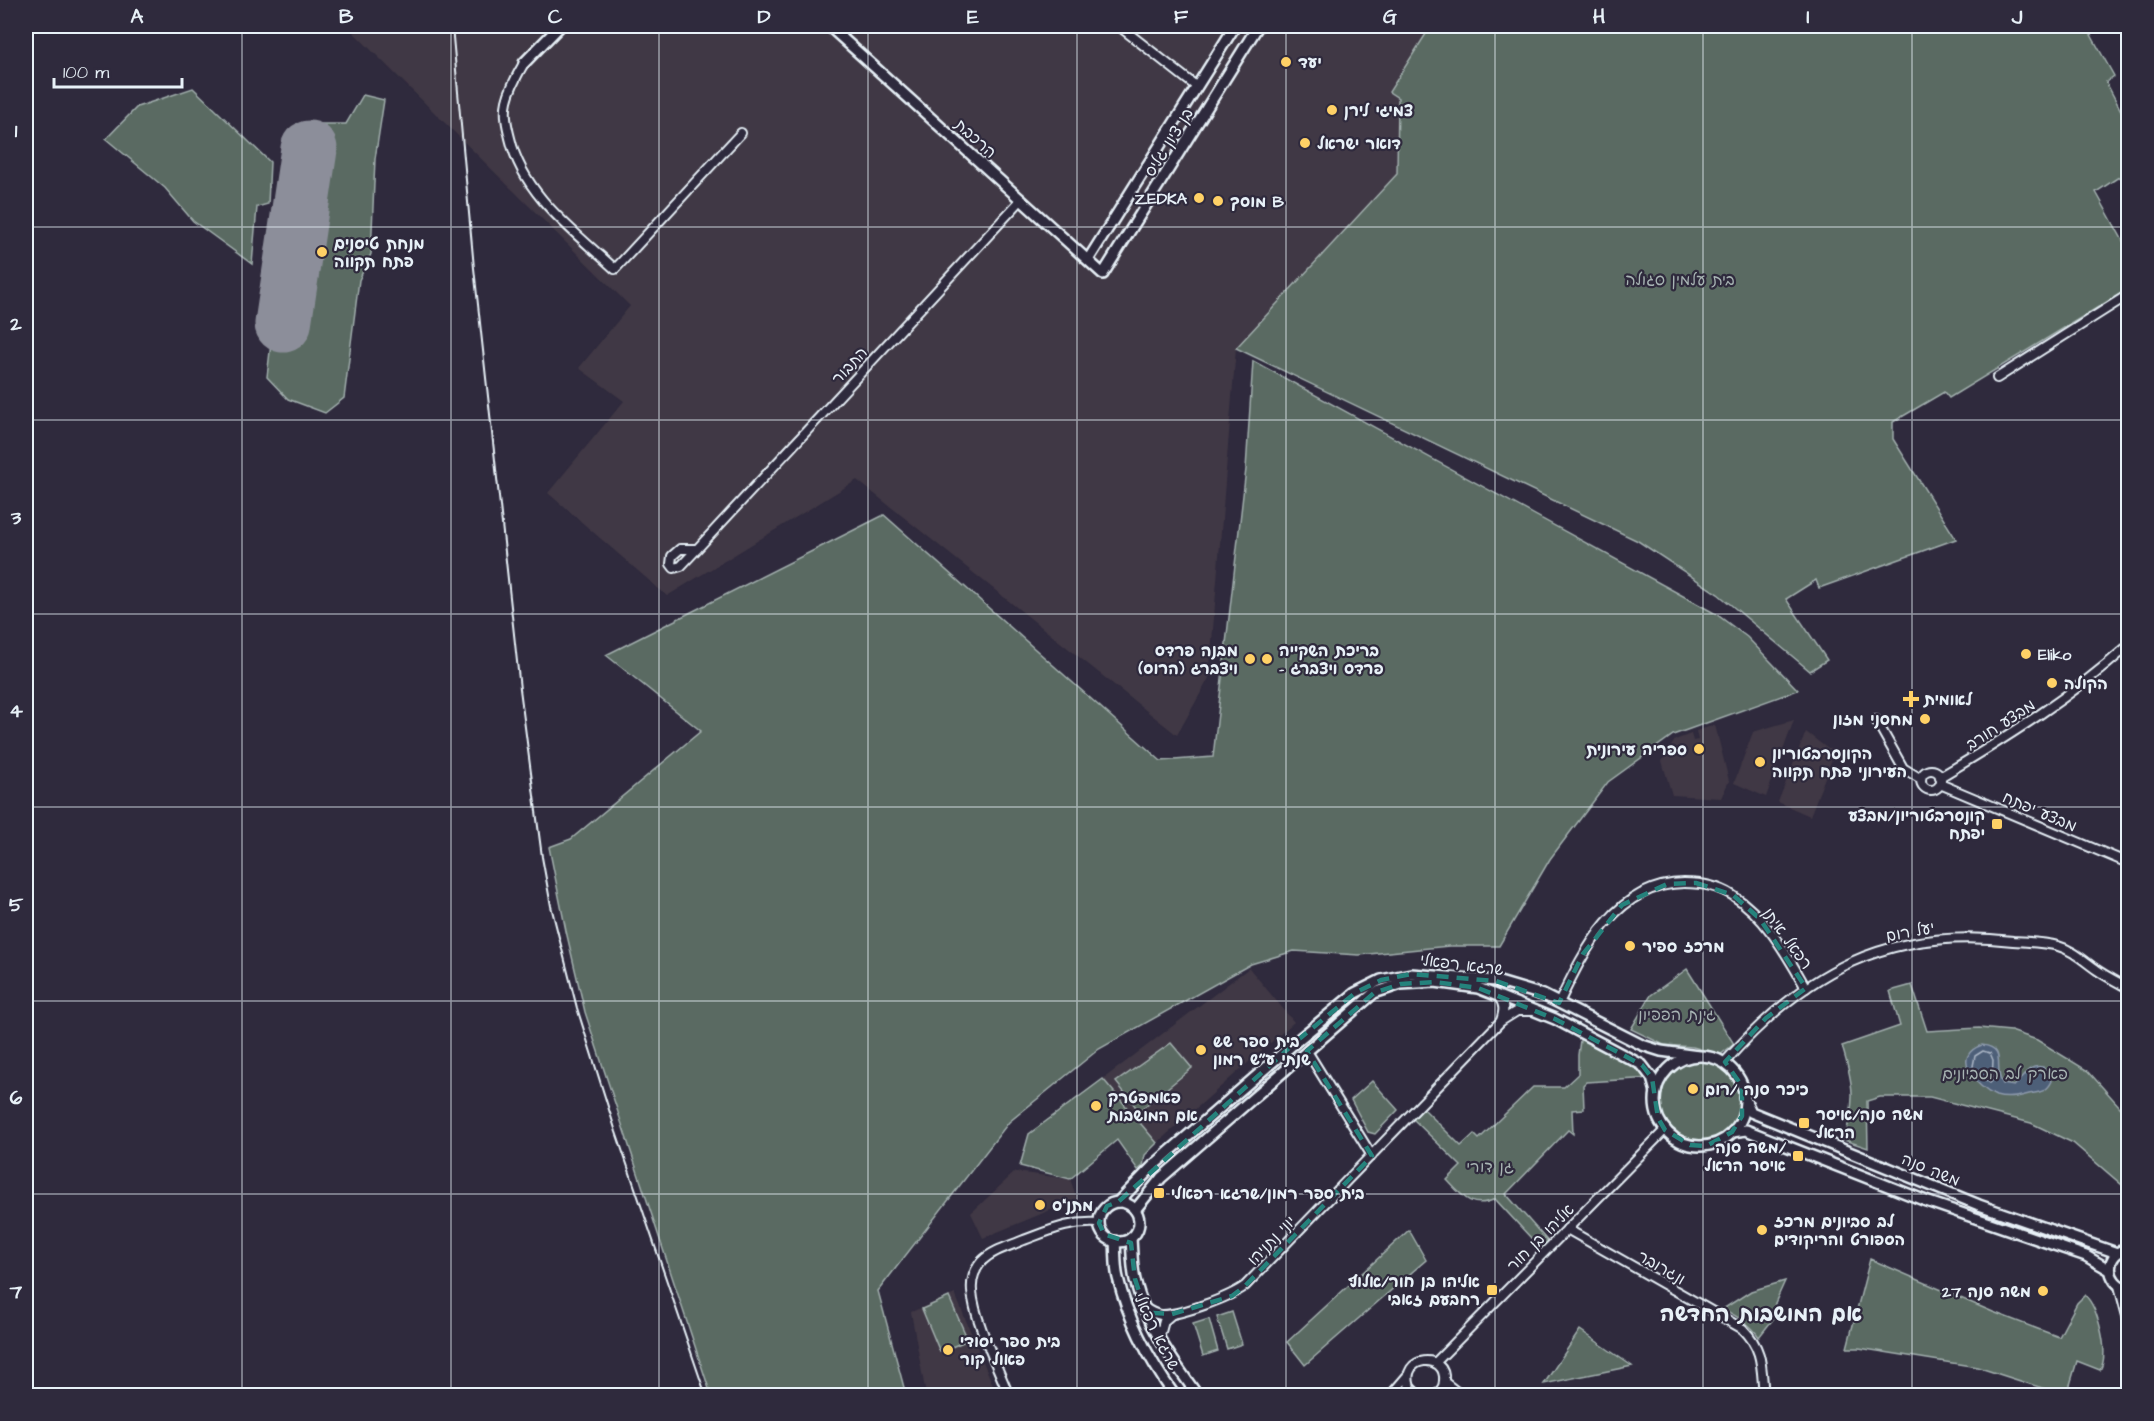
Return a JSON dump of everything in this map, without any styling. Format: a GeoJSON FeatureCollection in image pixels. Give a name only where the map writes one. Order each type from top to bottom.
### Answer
{"type":"FeatureCollection","features":[{"type":"Feature","properties":{"kind":"street"},"geometry":{"type":"LineString","coordinates":[[560,26],[524,63],[507,102],[505,119],[512,150],[538,197],[615,269],[741,132]]}},
{"type":"Feature","properties":{"kind":"street","name":"הרכבת"},"geometry":{"type":"LineString","coordinates":[[828,26],[1103,274]]}},
{"type":"Feature","properties":{"kind":"street"},"geometry":{"type":"LineString","coordinates":[[1119,26],[1197,87]]}},
{"type":"Feature","properties":{"kind":"street","name":"בן ציון גליס"},"geometry":{"type":"LineString","coordinates":[[1088,260],[1235,26]]}},
{"type":"Feature","properties":{"kind":"street","name":"בן ציון גליס"},"geometry":{"type":"LineString","coordinates":[[1103,274],[1258,26]]}},
{"type":"Feature","properties":{"kind":"street","name":"התבור"},"geometry":{"type":"LineString","coordinates":[[697,549],[1021,200]]}},
{"type":"Feature","properties":{"kind":"street"},"geometry":{"type":"LineString","coordinates":[[1996,378],[2128,295]]}},
{"type":"Feature","properties":{"kind":"street","name":"מבצע חורב"},"geometry":{"type":"LineString","coordinates":[[1940,781],[2053,706],[2128,646]]}},
{"type":"Feature","properties":{"kind":"street"},"geometry":{"type":"LineString","coordinates":[[1876,720],[1903,768],[1921,779]]}},
{"type":"Feature","properties":{"kind":"street"},"geometry":{"type":"LineString","coordinates":[[1931,770],[1937,772],[1940,781],[1933,790],[1927,790],[1922,785],[1921,779],[1923,774],[1931,770]]}},
{"type":"Feature","properties":{"kind":"street","name":"מבצע יפתח"},"geometry":{"type":"LineString","coordinates":[[1940,781],[2128,863]]}},
{"type":"Feature","properties":{"kind":"street","name":"רפאל איתן"},"geometry":{"type":"LineString","coordinates":[[1559,1003],[1583,954],[1622,905],[1646,890],[1666,884],[1696,883],[1712,886],[1733,895],[1760,919],[1786,953],[1806,988]]}},
{"type":"Feature","properties":{"kind":"street","name":"יעל רום"},"geometry":{"type":"LineString","coordinates":[[1724,1063],[1767,1018],[1806,988],[1846,963],[1887,949],[1936,938],[1986,938],[2058,946],[2073,952],[2098,971],[2128,988]]}},
{"type":"Feature","properties":{"kind":"street","name":"שרגא רפאלי"},"geometry":{"type":"LineString","coordinates":[[1118,1202],[1154,1165],[1298,1040],[1356,993],[1381,980],[1411,974],[1496,981],[1543,995],[1559,1003]]}},
{"type":"Feature","properties":{"kind":"street","name":"שרגא רפאלי"},"geometry":{"type":"LineString","coordinates":[[1135,1210],[1161,1178],[1374,993],[1401,984],[1435,982],[1478,988],[1555,1019],[1642,1065],[1652,1078],[1656,1092]]}},
{"type":"Feature","properties":{"kind":"street"},"geometry":{"type":"LineString","coordinates":[[1500,997],[1504,1003],[1501,1021]]}},
{"type":"Feature","properties":{"kind":"street"},"geometry":{"type":"LineString","coordinates":[[1559,1003],[1642,1045],[1661,1051],[1698,1056],[1712,1058],[1724,1063],[1737,1076],[1744,1097],[1742,1116],[1732,1132],[1720,1141],[1706,1146],[1690,1145],[1676,1140],[1665,1130],[1656,1112],[1656,1092],[1664,1074],[1673,1064],[1685,1058],[1698,1056]]}},
{"type":"Feature","properties":{"kind":"street","name":"יוני נתניהו"},"geometry":{"type":"LineString","coordinates":[[1172,1314],[1232,1296],[1245,1287],[1501,1021],[1517,1011],[1534,1011]]}},
{"type":"Feature","properties":{"kind":"street"},"geometry":{"type":"LineString","coordinates":[[1307,1051],[1372,1156]]}},
{"type":"Feature","properties":{"kind":"street","name":"משה סנה"},"geometry":{"type":"LineString","coordinates":[[1744,1097],[1751,1112],[1979,1204],[2117,1253]]}},
{"type":"Feature","properties":{"kind":"street","name":"אליהו בן חור"},"geometry":{"type":"LineString","coordinates":[[1435,1363],[1665,1130]]}},
{"type":"Feature","properties":{"kind":"street","name":"משה סנה"},"geometry":{"type":"LineString","coordinates":[[1732,1132],[1746,1130],[1926,1201],[2086,1256],[2110,1270]]}},
{"type":"Feature","properties":{"kind":"street"},"geometry":{"type":"LineString","coordinates":[[1124,1202],[1135,1210],[1138,1215],[1138,1228],[1131,1238],[1115,1241],[1104,1234],[1100,1222],[1103,1211],[1112,1203],[1124,1202]]}},
{"type":"Feature","properties":{"kind":"street"},"geometry":{"type":"LineString","coordinates":[[1009,1395],[973,1300],[972,1282],[977,1267],[995,1252],[1058,1227],[1075,1222],[1100,1222]]}},
{"type":"Feature","properties":{"kind":"street","name":"ונגרובר"},"geometry":{"type":"LineString","coordinates":[[1567,1228],[1743,1329],[1759,1349],[1764,1395]]}},
{"type":"Feature","properties":{"kind":"street","name":"שרגא רפאלי"},"geometry":{"type":"LineString","coordinates":[[1131,1238],[1135,1279],[1144,1307],[1159,1340],[1198,1395]]}},
{"type":"Feature","properties":{"kind":"street","name":"שרגא רפאלי"},"geometry":{"type":"LineString","coordinates":[[1115,1241],[1117,1276],[1126,1304],[1157,1371],[1175,1395]]}},
{"type":"Feature","properties":{"kind":"street"},"geometry":{"type":"LineString","coordinates":[[2128,1249],[2117,1253],[2110,1263],[2114,1282],[2124,1287],[2128,1320]]}},
{"type":"Feature","properties":{"kind":"street"},"geometry":{"type":"LineString","coordinates":[[1144,1307],[1161,1315],[1172,1314]]}},
{"type":"Feature","properties":{"kind":"street"},"geometry":{"type":"LineString","coordinates":[[1159,1340],[1164,1322],[1172,1314]]}},
{"type":"Feature","properties":{"kind":"street"},"geometry":{"type":"LineString","coordinates":[[1390,1395],[1419,1362],[1430,1361],[1443,1371],[1444,1382],[1437,1395]]}},
{"type":"Feature","properties":{"kind":"street"},"geometry":{"type":"LineString","coordinates":[[1409,1374],[1410,1388],[1419,1395]]}},
{"type":"Feature","properties":{"kind":"street"},"geometry":{"type":"LineString","coordinates":[[1444,1382],[1462,1395]]}},
{"type":"Feature","properties":{"kind":"street"},"geometry":{"type":"LineString","coordinates":[[1401,1395],[1410,1388]]}},
{"type":"Feature","properties":{"kind":"highlighted area"},"geometry":{"type":"Polygon","coordinates":[[[1696,883],[1733,895],[1760,919],[1806,988],[1766,1018],[1725,1062],[1742,1086],[1742,1116],[1732,1132],[1706,1146],[1690,1145],[1665,1130],[1658,1118],[1652,1078],[1642,1065],[1555,1019],[1478,988],[1435,982],[1401,984],[1374,993],[1307,1051],[1372,1156],[1245,1286],[1232,1296],[1172,1314],[1153,1313],[1144,1307],[1135,1279],[1131,1243],[1104,1234],[1099,1223],[1107,1206],[1118,1202],[1298,1040],[1355,993],[1381,980],[1411,974],[1496,981],[1559,1003],[1583,954],[1622,905],[1667,884],[1696,883]]]}},
{"type":"Feature","properties":{"kind":"shaded area"},"geometry":{"type":"Polygon","coordinates":[[[347,26],[1431,26],[1389,92],[1398,98],[1397,174],[1236,348],[1209,678],[1177,735],[857,480],[667,596],[548,493],[624,401],[579,368],[630,306],[347,26]]]}},
{"type":"Feature","properties":{"kind":"shaded area"},"geometry":{"type":"Polygon","coordinates":[[[1794,720],[1766,797],[1734,783],[1753,732],[1794,720]]]}},
{"type":"Feature","properties":{"kind":"shaded area"},"geometry":{"type":"Polygon","coordinates":[[[1715,725],[1729,781],[1721,798],[1672,795],[1662,761],[1675,740],[1691,734],[1693,741],[1698,740],[1696,731],[1715,725]]]}},
{"type":"Feature","properties":{"kind":"shaded area"},"geometry":{"type":"Polygon","coordinates":[[[1806,732],[1828,749],[1836,749],[1810,816],[1778,802],[1806,732]]]}},
{"type":"Feature","properties":{"kind":"shaded area","name":"בית ספר שש שנתי ע״ש רמון"},"geometry":{"type":"Polygon","coordinates":[[[1249,968],[1294,1022],[1157,1143],[1103,1079],[1249,968]]]}},
{"type":"Feature","properties":{"kind":"shaded area"},"geometry":{"type":"Polygon","coordinates":[[[1015,1172],[1070,1179],[1077,1199],[983,1238],[971,1213],[1015,1172]]]}},
{"type":"Feature","properties":{"kind":"shaded area","name":"בית ספר יסודי פאול קור"},"geometry":{"type":"Polygon","coordinates":[[[955,1294],[997,1395],[926,1395],[911,1312],[955,1294]]]}},
{"type":"Feature","properties":{"kind":"green space","name":"בית עלמין סגולה"},"geometry":{"type":"Polygon","coordinates":[[[1431,26],[2086,26],[2114,76],[2106,82],[2128,124],[2128,171],[2096,192],[2128,250],[2128,289],[1949,398],[1944,392],[1893,422],[1893,439],[1956,539],[1819,588],[1816,580],[1786,599],[1827,660],[1810,671],[1718,594],[1638,541],[1236,348],[1397,174],[1398,98],[1389,92],[1431,26]]]}},
{"type":"Feature","properties":{"kind":"green space"},"geometry":{"type":"Polygon","coordinates":[[[193,88],[270,162],[268,204],[257,207],[252,264],[193,221],[165,188],[106,139],[137,107],[193,88]]]}},
{"type":"Feature","properties":{"kind":"green space","name":"מנחת טיסנים פתח תקווה"},"geometry":{"type":"Polygon","coordinates":[[[363,95],[384,100],[375,159],[371,254],[359,280],[344,398],[325,413],[288,399],[267,377],[271,343],[261,326],[273,251],[268,240],[278,212],[284,151],[293,131],[297,129],[297,124],[346,124],[363,95]]]}},
{"type":"Feature","properties":{"kind":"green space"},"geometry":{"type":"Polygon","coordinates":[[[1253,361],[1716,614],[1747,637],[1798,690],[1673,735],[1608,782],[1550,859],[1499,946],[1449,946],[1359,955],[1294,951],[1251,964],[1099,1049],[1009,1122],[878,1291],[906,1395],[711,1395],[585,1012],[549,847],[571,839],[701,731],[606,655],[884,515],[1161,761],[1213,757],[1246,469],[1253,361]]]}},
{"type":"Feature","properties":{"kind":"green space","name":"גינת הפפיון"},"geometry":{"type":"Polygon","coordinates":[[[1687,969],[1734,1044],[1720,1055],[1693,1047],[1664,1045],[1631,1029],[1651,995],[1687,969]]]}},
{"type":"Feature","properties":{"kind":"green space","name":"פארק לב הסביונים"},"geometry":{"type":"Polygon","coordinates":[[[1912,985],[1927,1031],[1979,1028],[2011,1031],[2037,1040],[2088,1071],[2128,1116],[2128,1190],[2073,1143],[2031,1123],[1930,1097],[1880,1097],[1867,1101],[1868,1148],[1844,1140],[1852,1093],[1842,1046],[1900,1026],[1890,991],[1912,985]]]}},
{"type":"Feature","properties":{"kind":"green space","name":"גן דורי"},"geometry":{"type":"Polygon","coordinates":[[[1581,1033],[1642,1065],[1652,1078],[1586,1082],[1583,1085],[1584,1109],[1572,1110],[1573,1134],[1568,1130],[1506,1194],[1551,1245],[1544,1252],[1495,1199],[1480,1203],[1468,1200],[1447,1180],[1461,1166],[1410,1116],[1420,1105],[1461,1146],[1474,1134],[1479,1139],[1533,1087],[1564,1087],[1578,1074],[1581,1033]]]}},
{"type":"Feature","properties":{"kind":"green space"},"geometry":{"type":"Polygon","coordinates":[[[1171,1043],[1192,1068],[1139,1111],[1116,1082],[1171,1043]]]}},
{"type":"Feature","properties":{"kind":"green space"},"geometry":{"type":"Polygon","coordinates":[[[1700,1061],[1715,1064],[1728,1073],[1737,1086],[1740,1101],[1737,1116],[1728,1129],[1715,1138],[1700,1141],[1685,1138],[1672,1129],[1663,1116],[1660,1101],[1663,1086],[1672,1073],[1685,1064],[1700,1061]]]}},
{"type":"Feature","properties":{"kind":"green space","name":"פאמפטרק אם המושבות"},"geometry":{"type":"Polygon","coordinates":[[[1103,1079],[1157,1143],[1145,1155],[1143,1166],[1138,1170],[1117,1140],[1070,1179],[1020,1166],[1029,1134],[1103,1079]]]}},
{"type":"Feature","properties":{"kind":"green space"},"geometry":{"type":"Polygon","coordinates":[[[1372,1081],[1398,1110],[1375,1134],[1368,1132],[1351,1100],[1372,1081]]]}},
{"type":"Feature","properties":{"kind":"green space"},"geometry":{"type":"Polygon","coordinates":[[[1409,1230],[1426,1260],[1305,1365],[1287,1342],[1409,1230]]]}},
{"type":"Feature","properties":{"kind":"green space"},"geometry":{"type":"Polygon","coordinates":[[[1870,1259],[1993,1312],[2059,1337],[2077,1303],[2085,1295],[2094,1310],[2101,1331],[2104,1353],[2100,1370],[2077,1361],[2067,1395],[2064,1395],[1977,1367],[1847,1348],[1870,1259]]]}},
{"type":"Feature","properties":{"kind":"green space"},"geometry":{"type":"Polygon","coordinates":[[[1785,1281],[1775,1303],[1774,1318],[1759,1337],[1748,1324],[1723,1309],[1751,1291],[1785,1281]]]}},
{"type":"Feature","properties":{"kind":"green space"},"geometry":{"type":"Polygon","coordinates":[[[949,1297],[968,1340],[940,1352],[922,1309],[949,1297]]]}},
{"type":"Feature","properties":{"kind":"green space"},"geometry":{"type":"Polygon","coordinates":[[[1232,1312],[1242,1344],[1227,1349],[1217,1317],[1232,1312]]]}},
{"type":"Feature","properties":{"kind":"green space"},"geometry":{"type":"Polygon","coordinates":[[[1209,1319],[1218,1351],[1203,1356],[1193,1324],[1209,1319]]]}},
{"type":"Feature","properties":{"kind":"green space"},"geometry":{"type":"Polygon","coordinates":[[[1580,1330],[1632,1366],[1544,1384],[1580,1330]]]}},
{"type":"Feature","properties":{"kind":"water"},"geometry":{"type":"Polygon","coordinates":[[[1982,1045],[1995,1050],[1998,1055],[2000,1078],[2003,1084],[2014,1086],[2033,1067],[2043,1067],[2052,1081],[2050,1085],[2043,1091],[2017,1097],[2000,1097],[1989,1092],[1975,1079],[1967,1064],[1972,1050],[1982,1045]]]}},
{"type":"Feature","properties":{"kind":"runway"},"geometry":{"type":"LineString","coordinates":[[283,324],[309,149]]}},
{"type":"Feature","properties":{"kind":"railway"},"geometry":{"type":"LineString","coordinates":[[452,26],[474,268],[520,689],[542,857],[551,906],[577,1008],[616,1132],[706,1396]]}},
{"type":"Feature","properties":{"kind":"place","name":"יעד"},"geometry":{"type":"Point","coordinates":[1286,62]}},
{"type":"Feature","properties":{"kind":"place","name":"צמיגי לירן"},"geometry":{"type":"Point","coordinates":[1332,110]}},
{"type":"Feature","properties":{"kind":"place","name":"דואר ישראל"},"geometry":{"type":"Point","coordinates":[1305,143]}},
{"type":"Feature","properties":{"kind":"place","name":"ZEDKA"},"geometry":{"type":"Point","coordinates":[1199,198]}},
{"type":"Feature","properties":{"kind":"place","name":"מוסך B"},"geometry":{"type":"Point","coordinates":[1218,201]}},
{"type":"Feature","properties":{"kind":"place","name":"מנחת טיסנים פתח תקווה"},"geometry":{"type":"Point","coordinates":[322,252]}},
{"type":"Feature","properties":{"kind":"place","name":"Eliko"},"geometry":{"type":"Point","coordinates":[2026,654]}},
{"type":"Feature","properties":{"kind":"place","name":"מבנה פרדס ויצברג (הרוס)"},"geometry":{"type":"Point","coordinates":[1250,659]}},
{"type":"Feature","properties":{"kind":"place","name":"בריכת השקייה - פרדס ויצברג"},"geometry":{"type":"Point","coordinates":[1267,659]}},
{"type":"Feature","properties":{"kind":"place","name":"הקולה"},"geometry":{"type":"Point","coordinates":[2052,683]}},
{"type":"Feature","properties":{"kind":"place","name":"לאומית"},"geometry":{"type":"Point","coordinates":[1911,699]}},
{"type":"Feature","properties":{"kind":"place","name":"מחסני מזון"},"geometry":{"type":"Point","coordinates":[1925,719]}},
{"type":"Feature","properties":{"kind":"place","name":"ספריה עירונית"},"geometry":{"type":"Point","coordinates":[1699,749]}},
{"type":"Feature","properties":{"kind":"place","name":"הקונסרבטוריון העירוני פתח תקווה"},"geometry":{"type":"Point","coordinates":[1760,762]}},
{"type":"Feature","properties":{"kind":"place","name":"קונסרבטוריון/מבצע יפתח"},"geometry":{"type":"Point","coordinates":[1997,824]}},
{"type":"Feature","properties":{"kind":"place","name":"מרכז ספיר"},"geometry":{"type":"Point","coordinates":[1630,946]}},
{"type":"Feature","properties":{"kind":"place","name":"בית ספר שש שנתי ע״ש רמון"},"geometry":{"type":"Point","coordinates":[1201,1050]}},
{"type":"Feature","properties":{"kind":"place","name":"כיכר סנה /רום"},"geometry":{"type":"Point","coordinates":[1693,1089]}},
{"type":"Feature","properties":{"kind":"place","name":"פאמפטרק אם המושבות"},"geometry":{"type":"Point","coordinates":[1096,1106]}},
{"type":"Feature","properties":{"kind":"place","name":"משה סנה/איסר הראל"},"geometry":{"type":"Point","coordinates":[1804,1123]}},
{"type":"Feature","properties":{"kind":"place","name":"משה סנה/ איסר הראל"},"geometry":{"type":"Point","coordinates":[1798,1156]}},
{"type":"Feature","properties":{"kind":"place","name":"בית ספר רמון/שרגא רפאלי"},"geometry":{"type":"Point","coordinates":[1159,1193]}},
{"type":"Feature","properties":{"kind":"place","name":"מתנ\"ס"},"geometry":{"type":"Point","coordinates":[1040,1205]}},
{"type":"Feature","properties":{"kind":"place","name":"לב סביונים מרכז הספורט והריקודים"},"geometry":{"type":"Point","coordinates":[1762,1230]}},
{"type":"Feature","properties":{"kind":"place","name":"אליהו בן חור/אלוף רחבעם זאבי"},"geometry":{"type":"Point","coordinates":[1492,1290]}},
{"type":"Feature","properties":{"kind":"place","name":"משה סנה 27"},"geometry":{"type":"Point","coordinates":[2043,1291]}},
{"type":"Feature","properties":{"kind":"place","name":"בית ספר יסודי פאול קור"},"geometry":{"type":"Point","coordinates":[948,1350]}},
{"type":"Feature","properties":{"kind":"district","name":"אם המושבות החדשה"},"geometry":{"type":"Point","coordinates":[1761,1313]}}]}
